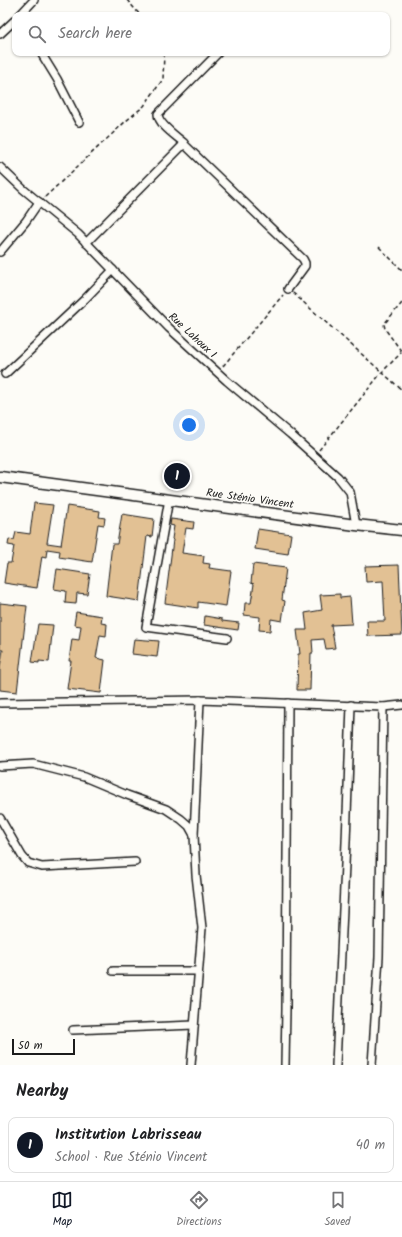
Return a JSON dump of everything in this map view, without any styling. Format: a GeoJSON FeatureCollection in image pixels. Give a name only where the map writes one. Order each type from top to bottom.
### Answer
{"type":"FeatureCollection","features":[{"type":"Feature","properties":{"kind":"main road","name":"Rue Sténio Vincent"},"geometry":{"type":"LineString","coordinates":[[0,477],[402,530]]}},
{"type":"Feature","properties":{"kind":"street"},"geometry":{"type":"LineString","coordinates":[[23,12],[34,0]]}},
{"type":"Feature","properties":{"kind":"street"},"geometry":{"type":"LineString","coordinates":[[0,34],[12,23]]}},
{"type":"Feature","properties":{"kind":"street"},"geometry":{"type":"LineString","coordinates":[[43,56],[58,79],[78,122]]}},
{"type":"Feature","properties":{"kind":"street"},"geometry":{"type":"LineString","coordinates":[[215,56],[158,114],[158,116],[161,122],[303,259],[305,266],[288,289]]}},
{"type":"Feature","properties":{"kind":"street"},"geometry":{"type":"LineString","coordinates":[[86,243],[184,144]]}},
{"type":"Feature","properties":{"kind":"street","name":"Rue Lahoux I"},"geometry":{"type":"LineString","coordinates":[[1,170],[78,234],[169,328],[217,372],[338,477],[350,492],[356,525]]}},
{"type":"Feature","properties":{"kind":"street"},"geometry":{"type":"LineString","coordinates":[[0,252],[26,222],[39,202]]}},
{"type":"Feature","properties":{"kind":"street"},"geometry":{"type":"LineString","coordinates":[[5,374],[85,299],[113,270]]}},
{"type":"Feature","properties":{"kind":"street"},"geometry":{"type":"LineString","coordinates":[[169,499],[146,626],[227,638]]}},
{"type":"Feature","properties":{"kind":"street"},"geometry":{"type":"LineString","coordinates":[[191,1065],[202,928],[194,835],[200,700]]}},
{"type":"Feature","properties":{"kind":"street"},"geometry":{"type":"LineString","coordinates":[[0,703],[200,700],[383,707],[402,705]]}},
{"type":"Feature","properties":{"kind":"street"},"geometry":{"type":"LineString","coordinates":[[285,1065],[288,703]]}},
{"type":"Feature","properties":{"kind":"street"},"geometry":{"type":"LineString","coordinates":[[336,1065],[351,705]]}},
{"type":"Feature","properties":{"kind":"street"},"geometry":{"type":"LineString","coordinates":[[372,1065],[379,957],[383,707]]}},
{"type":"Feature","properties":{"kind":"street"},"geometry":{"type":"LineString","coordinates":[[0,766],[33,764],[84,777],[166,809],[181,818],[189,826],[194,835]]}},
{"type":"Feature","properties":{"kind":"street"},"geometry":{"type":"LineString","coordinates":[[0,818],[22,856],[28,863],[42,867],[135,862]]}},
{"type":"Feature","properties":{"kind":"street"},"geometry":{"type":"LineString","coordinates":[[113,971],[198,970]]}},
{"type":"Feature","properties":{"kind":"street"},"geometry":{"type":"LineString","coordinates":[[73,1030],[194,1026]]}},
{"type":"Feature","properties":{"kind":"path"},"geometry":{"type":"LineString","coordinates":[[128,0],[138,12]]}},
{"type":"Feature","properties":{"kind":"path"},"geometry":{"type":"LineString","coordinates":[[39,202],[144,106],[163,79],[164,56]]}},
{"type":"Feature","properties":{"kind":"path"},"geometry":{"type":"LineString","coordinates":[[379,247],[402,270]]}},
{"type":"Feature","properties":{"kind":"path"},"geometry":{"type":"LineString","coordinates":[[217,372],[288,289],[402,390]]}},
{"type":"Feature","properties":{"kind":"path"},"geometry":{"type":"LineString","coordinates":[[314,456],[382,372],[402,352],[385,329],[384,324],[402,303]]}},
{"type":"Feature","properties":{"kind":"building"},"geometry":{"type":"Polygon","coordinates":[[[34,503],[53,505],[47,543],[61,545],[67,506],[100,511],[99,517],[105,518],[104,525],[98,524],[92,562],[59,557],[60,551],[47,549],[46,557],[42,556],[37,588],[4,583],[7,563],[11,563],[14,546],[8,545],[9,539],[14,540],[16,532],[30,534],[34,503]]]}},
{"type":"Feature","properties":{"kind":"building"},"geometry":{"type":"Polygon","coordinates":[[[122,514],[154,519],[152,537],[147,536],[139,601],[106,596],[112,544],[117,544],[122,514]]]}},
{"type":"Feature","properties":{"kind":"building"},"geometry":{"type":"Polygon","coordinates":[[[171,519],[194,522],[193,529],[186,528],[182,553],[204,556],[203,563],[210,564],[209,568],[231,571],[226,606],[198,602],[198,608],[165,603],[174,526],[170,525],[171,519]]]}},
{"type":"Feature","properties":{"kind":"building"},"geometry":{"type":"Polygon","coordinates":[[[258,529],[291,534],[288,554],[255,549],[258,529]]]}},
{"type":"Feature","properties":{"kind":"building"},"geometry":{"type":"Polygon","coordinates":[[[253,564],[286,568],[282,600],[285,601],[282,621],[271,619],[270,631],[259,630],[260,617],[244,615],[245,603],[251,603],[254,584],[251,583],[253,564]]]}},
{"type":"Feature","properties":{"kind":"building"},"geometry":{"type":"Polygon","coordinates":[[[399,565],[402,635],[368,636],[367,621],[385,621],[383,581],[366,582],[365,566],[399,565]]]}},
{"type":"Feature","properties":{"kind":"building"},"geometry":{"type":"Polygon","coordinates":[[[57,569],[90,574],[87,594],[77,593],[76,604],[65,603],[66,591],[54,589],[57,569]]]}},
{"type":"Feature","properties":{"kind":"building"},"geometry":{"type":"Polygon","coordinates":[[[340,594],[340,598],[350,597],[352,624],[331,625],[335,648],[326,649],[324,639],[312,640],[313,653],[311,653],[310,690],[297,690],[298,654],[300,654],[297,630],[307,630],[305,613],[322,610],[320,595],[340,594]]]}},
{"type":"Feature","properties":{"kind":"building"},"geometry":{"type":"Polygon","coordinates":[[[0,603],[27,606],[17,692],[0,690],[0,667],[3,650],[0,650],[0,603]]]}},
{"type":"Feature","properties":{"kind":"building"},"geometry":{"type":"Polygon","coordinates":[[[76,612],[102,616],[101,623],[107,624],[106,636],[100,635],[96,658],[105,660],[101,693],[67,689],[72,639],[79,640],[81,626],[74,625],[76,612]]]}},
{"type":"Feature","properties":{"kind":"building"},"geometry":{"type":"Polygon","coordinates":[[[205,616],[222,619],[222,621],[239,623],[238,630],[204,625],[205,616]]]}},
{"type":"Feature","properties":{"kind":"building"},"geometry":{"type":"Polygon","coordinates":[[[38,624],[53,625],[49,662],[32,662],[38,624]]]}},
{"type":"Feature","properties":{"kind":"building"},"geometry":{"type":"Polygon","coordinates":[[[134,639],[159,641],[157,657],[132,654],[134,639]]]}},
{"type":"Feature","properties":{"kind":"place","name":"Institution Labrisseau"},"geometry":{"type":"Point","coordinates":[177,476]}}]}
